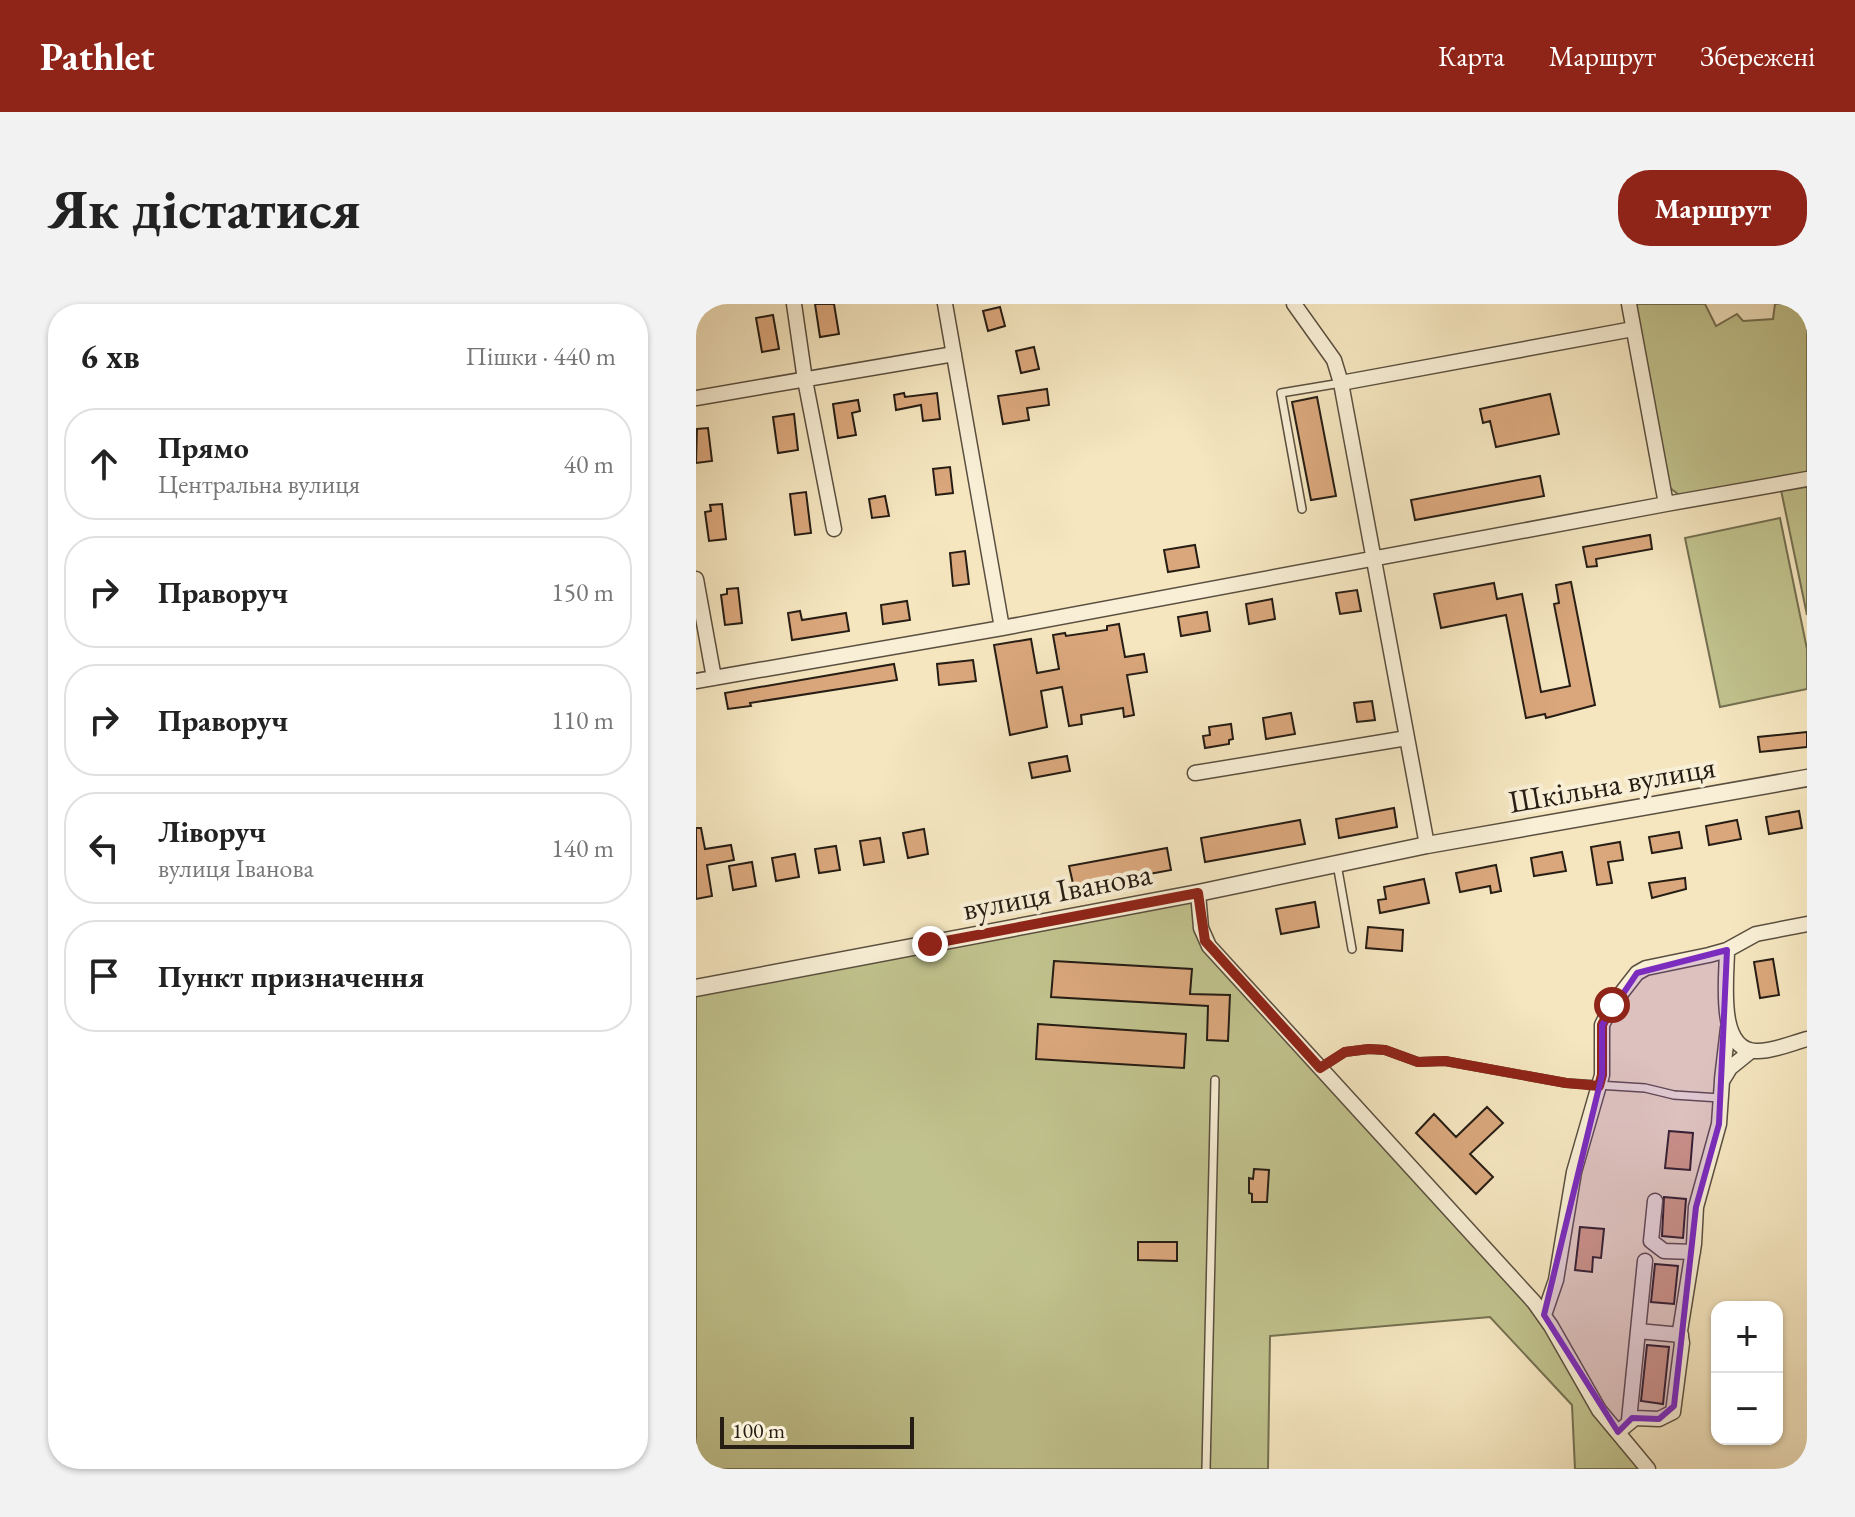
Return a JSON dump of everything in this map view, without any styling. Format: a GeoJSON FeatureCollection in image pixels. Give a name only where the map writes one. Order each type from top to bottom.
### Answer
{"type":"FeatureCollection","features":[{"type":"Feature","properties":{"kind":"street"},"geometry":{"type":"LineString","coordinates":[[794,304],[805,380],[834,529]]}},
{"type":"Feature","properties":{"kind":"street"},"geometry":{"type":"LineString","coordinates":[[945,304],[1002,628]]}},
{"type":"Feature","properties":{"kind":"street"},"geometry":{"type":"LineString","coordinates":[[1294,304],[1334,360],[1341,383],[1427,845]]}},
{"type":"Feature","properties":{"kind":"street"},"geometry":{"type":"LineString","coordinates":[[1629,304],[1666,504]]}},
{"type":"Feature","properties":{"kind":"street"},"geometry":{"type":"LineString","coordinates":[[1341,383],[1633,329]]}},
{"type":"Feature","properties":{"kind":"street"},"geometry":{"type":"LineString","coordinates":[[696,398],[954,354]]}},
{"type":"Feature","properties":{"kind":"street"},"geometry":{"type":"LineString","coordinates":[[696,681],[1002,628],[1807,479]]}},
{"type":"Feature","properties":{"kind":"street"},"geometry":{"type":"LineString","coordinates":[[696,579],[714,678]]}},
{"type":"Feature","properties":{"kind":"street"},"geometry":{"type":"LineString","coordinates":[[1195,773],[1407,738]]}},
{"type":"Feature","properties":{"kind":"street","name":"Шкільна вулиця"},"geometry":{"type":"LineString","coordinates":[[1427,845],[1807,778]]}},
{"type":"Feature","properties":{"kind":"street","name":"вулиця Іванова"},"geometry":{"type":"LineString","coordinates":[[696,988],[1198,893],[1427,845]]}},
{"type":"Feature","properties":{"kind":"street"},"geometry":{"type":"LineString","coordinates":[[1198,893],[1205,941],[1544,1315],[1599,1410],[1648,1469]]}},
{"type":"Feature","properties":{"kind":"street"},"geometry":{"type":"LineString","coordinates":[[1544,1315],[1556,1280],[1574,1172],[1602,1075],[1602,1025],[1612,1005],[1637,973],[1646,968],[1727,950],[1756,934],[1807,924]]}},
{"type":"Feature","properties":{"kind":"street"},"geometry":{"type":"LineString","coordinates":[[1629,1420],[1659,1419],[1673,1412],[1696,1207],[1719,1124],[1728,1027],[1727,950]]}},
{"type":"Feature","properties":{"kind":"street"},"geometry":{"type":"LineString","coordinates":[[1728,1027],[1739,1045],[1751,1051],[1807,1039]]}},
{"type":"Feature","properties":{"kind":"street"},"geometry":{"type":"LineString","coordinates":[[1722,1081],[1730,1068],[1751,1051]]}},
{"type":"Feature","properties":{"kind":"street"},"geometry":{"type":"LineString","coordinates":[[1655,1201],[1651,1241],[1664,1251],[1693,1252]]}},
{"type":"Feature","properties":{"kind":"street"},"geometry":{"type":"LineString","coordinates":[[1618,1432],[1629,1420],[1645,1261]]}},
{"type":"Feature","properties":{"kind":"street"},"geometry":{"type":"LineString","coordinates":[[1638,1331],[1681,1335]]}},
{"type":"Feature","properties":{"kind":"lane"},"geometry":{"type":"LineString","coordinates":[[1302,509],[1281,393],[1341,383]]}},
{"type":"Feature","properties":{"kind":"lane"},"geometry":{"type":"LineString","coordinates":[[1337,864],[1352,949]]}},
{"type":"Feature","properties":{"kind":"lane"},"geometry":{"type":"LineString","coordinates":[[1320,1068],[1345,1052],[1385,1050],[1418,1062],[1445,1061],[1566,1083],[1645,1088],[1674,1095],[1720,1098]]}},
{"type":"Feature","properties":{"kind":"lane"},"geometry":{"type":"LineString","coordinates":[[1206,1469],[1215,1080]]}},
{"type":"Feature","properties":{"kind":"highlighted area"},"geometry":{"type":"Polygon","coordinates":[[[1727,950],[1719,1124],[1696,1207],[1674,1406],[1659,1419],[1632,1418],[1618,1432],[1544,1315],[1602,1075],[1602,1025],[1637,973],[1727,950]]]}},
{"type":"Feature","properties":{"kind":"green space"},"geometry":{"type":"Polygon","coordinates":[[[1633,304],[1705,304],[1716,326],[1737,314],[1743,321],[1773,319],[1775,304],[1807,304],[1807,475],[1679,495],[1669,487],[1633,304]]]}},
{"type":"Feature","properties":{"kind":"green space"},"geometry":{"type":"Polygon","coordinates":[[[1807,485],[1807,615],[1781,490],[1807,485]]]}},
{"type":"Feature","properties":{"kind":"green space"},"geometry":{"type":"Polygon","coordinates":[[[1780,518],[1807,649],[1807,689],[1720,707],[1685,538],[1780,518]]]}},
{"type":"Feature","properties":{"kind":"green space"},"geometry":{"type":"Polygon","coordinates":[[[1198,893],[1201,928],[1534,1302],[1559,1343],[1648,1469],[1575,1469],[1572,1405],[1490,1317],[1270,1336],[1268,1469],[696,1469],[696,987],[1198,893]]]}},
{"type":"Feature","properties":{"kind":"building"},"geometry":{"type":"Polygon","coordinates":[[[815,304],[834,304],[839,334],[820,337],[815,304]]]}},
{"type":"Feature","properties":{"kind":"building"},"geometry":{"type":"Polygon","coordinates":[[[1000,307],[1005,326],[988,331],[983,311],[1000,307]]]}},
{"type":"Feature","properties":{"kind":"building"},"geometry":{"type":"Polygon","coordinates":[[[773,315],[779,349],[762,352],[756,318],[773,315]]]}},
{"type":"Feature","properties":{"kind":"building"},"geometry":{"type":"Polygon","coordinates":[[[1034,347],[1039,369],[1021,373],[1016,351],[1034,347]]]}},
{"type":"Feature","properties":{"kind":"building"},"geometry":{"type":"Polygon","coordinates":[[[1047,389],[1049,405],[1027,408],[1029,420],[1003,424],[998,396],[1047,389]]]}},
{"type":"Feature","properties":{"kind":"building"},"geometry":{"type":"Polygon","coordinates":[[[904,393],[905,397],[937,393],[940,419],[923,421],[921,405],[896,410],[894,395],[904,393]]]}},
{"type":"Feature","properties":{"kind":"building"},"geometry":{"type":"Polygon","coordinates":[[[1550,394],[1559,434],[1496,447],[1490,421],[1483,423],[1480,409],[1550,394]]]}},
{"type":"Feature","properties":{"kind":"building"},"geometry":{"type":"Polygon","coordinates":[[[1317,397],[1336,496],[1311,500],[1292,402],[1317,397]]]}},
{"type":"Feature","properties":{"kind":"building"},"geometry":{"type":"Polygon","coordinates":[[[858,400],[860,411],[852,413],[856,435],[838,438],[833,404],[858,400]]]}},
{"type":"Feature","properties":{"kind":"building"},"geometry":{"type":"Polygon","coordinates":[[[794,414],[798,450],[778,453],[773,417],[794,414]]]}},
{"type":"Feature","properties":{"kind":"building"},"geometry":{"type":"Polygon","coordinates":[[[708,428],[712,461],[696,463],[697,429],[708,428]]]}},
{"type":"Feature","properties":{"kind":"building"},"geometry":{"type":"Polygon","coordinates":[[[950,467],[953,493],[936,495],[933,469],[950,467]]]}},
{"type":"Feature","properties":{"kind":"building"},"geometry":{"type":"Polygon","coordinates":[[[1540,476],[1544,496],[1415,520],[1411,500],[1540,476]]]}},
{"type":"Feature","properties":{"kind":"building"},"geometry":{"type":"Polygon","coordinates":[[[806,492],[811,533],[795,535],[790,494],[806,492]]]}},
{"type":"Feature","properties":{"kind":"building"},"geometry":{"type":"Polygon","coordinates":[[[885,496],[889,516],[872,518],[869,499],[885,496]]]}},
{"type":"Feature","properties":{"kind":"building"},"geometry":{"type":"Polygon","coordinates":[[[722,504],[726,539],[709,541],[705,512],[711,511],[710,505],[722,504]]]}},
{"type":"Feature","properties":{"kind":"building"},"geometry":{"type":"Polygon","coordinates":[[[1650,535],[1652,549],[1596,559],[1597,566],[1587,567],[1583,547],[1650,535]]]}},
{"type":"Feature","properties":{"kind":"building"},"geometry":{"type":"Polygon","coordinates":[[[1195,545],[1199,567],[1168,572],[1164,550],[1195,545]]]}},
{"type":"Feature","properties":{"kind":"building"},"geometry":{"type":"Polygon","coordinates":[[[965,551],[969,584],[953,586],[950,553],[965,551]]]}},
{"type":"Feature","properties":{"kind":"building"},"geometry":{"type":"Polygon","coordinates":[[[1571,582],[1595,705],[1546,718],[1545,714],[1526,718],[1506,615],[1441,628],[1434,594],[1494,583],[1497,599],[1522,594],[1541,692],[1570,686],[1554,604],[1559,603],[1556,585],[1571,582]]]}},
{"type":"Feature","properties":{"kind":"building"},"geometry":{"type":"Polygon","coordinates":[[[738,588],[742,623],[725,625],[721,595],[727,594],[727,589],[738,588]]]}},
{"type":"Feature","properties":{"kind":"building"},"geometry":{"type":"Polygon","coordinates":[[[1357,590],[1361,611],[1340,614],[1336,593],[1357,590]]]}},
{"type":"Feature","properties":{"kind":"building"},"geometry":{"type":"Polygon","coordinates":[[[1272,599],[1275,619],[1249,624],[1246,604],[1272,599]]]}},
{"type":"Feature","properties":{"kind":"building"},"geometry":{"type":"Polygon","coordinates":[[[907,601],[910,620],[883,624],[881,605],[907,601]]]}},
{"type":"Feature","properties":{"kind":"building"},"geometry":{"type":"Polygon","coordinates":[[[800,611],[802,620],[846,613],[849,631],[792,640],[788,613],[800,611]]]}},
{"type":"Feature","properties":{"kind":"building"},"geometry":{"type":"Polygon","coordinates":[[[1207,612],[1210,631],[1181,636],[1178,617],[1207,612]]]}},
{"type":"Feature","properties":{"kind":"building"},"geometry":{"type":"Polygon","coordinates":[[[1119,624],[1125,657],[1144,654],[1147,672],[1127,675],[1134,715],[1124,717],[1123,708],[1081,715],[1082,724],[1069,726],[1062,687],[1041,691],[1047,727],[1010,735],[994,645],[1031,639],[1037,673],[1059,669],[1053,635],[1107,630],[1107,626],[1119,624]]]}},
{"type":"Feature","properties":{"kind":"building"},"geometry":{"type":"Polygon","coordinates":[[[973,660],[976,681],[939,685],[937,664],[973,660]]]}},
{"type":"Feature","properties":{"kind":"building"},"geometry":{"type":"Polygon","coordinates":[[[894,664],[897,680],[728,709],[725,693],[894,664]]]}},
{"type":"Feature","properties":{"kind":"building"},"geometry":{"type":"Polygon","coordinates":[[[1372,701],[1375,720],[1357,722],[1354,703],[1372,701]]]}},
{"type":"Feature","properties":{"kind":"building"},"geometry":{"type":"Polygon","coordinates":[[[1291,713],[1295,734],[1266,739],[1263,718],[1291,713]]]}},
{"type":"Feature","properties":{"kind":"building"},"geometry":{"type":"Polygon","coordinates":[[[1231,724],[1233,739],[1229,740],[1229,744],[1205,748],[1203,736],[1210,735],[1209,727],[1231,724]]]}},
{"type":"Feature","properties":{"kind":"building"},"geometry":{"type":"Polygon","coordinates":[[[1807,732],[1807,747],[1760,752],[1758,737],[1807,732]]]}},
{"type":"Feature","properties":{"kind":"building"},"geometry":{"type":"Polygon","coordinates":[[[1067,756],[1070,771],[1032,778],[1029,763],[1067,756]]]}},
{"type":"Feature","properties":{"kind":"building"},"geometry":{"type":"Polygon","coordinates":[[[1394,808],[1397,827],[1339,838],[1336,819],[1394,808]]]}},
{"type":"Feature","properties":{"kind":"building"},"geometry":{"type":"Polygon","coordinates":[[[1799,811],[1802,828],[1769,834],[1766,817],[1799,811]]]}},
{"type":"Feature","properties":{"kind":"building"},"geometry":{"type":"Polygon","coordinates":[[[1300,820],[1305,844],[1205,862],[1201,838],[1300,820]]]}},
{"type":"Feature","properties":{"kind":"building"},"geometry":{"type":"Polygon","coordinates":[[[1737,820],[1741,839],[1709,845],[1706,826],[1737,820]]]}},
{"type":"Feature","properties":{"kind":"building"},"geometry":{"type":"Polygon","coordinates":[[[696,828],[701,828],[705,849],[731,845],[734,860],[707,865],[712,896],[696,899],[696,828]]]}},
{"type":"Feature","properties":{"kind":"building"},"geometry":{"type":"Polygon","coordinates":[[[924,829],[928,854],[908,858],[903,833],[924,829]]]}},
{"type":"Feature","properties":{"kind":"building"},"geometry":{"type":"Polygon","coordinates":[[[1679,832],[1682,848],[1652,853],[1649,837],[1679,832]]]}},
{"type":"Feature","properties":{"kind":"building"},"geometry":{"type":"Polygon","coordinates":[[[880,838],[884,862],[864,865],[860,841],[880,838]]]}},
{"type":"Feature","properties":{"kind":"building"},"geometry":{"type":"Polygon","coordinates":[[[1620,842],[1623,860],[1608,862],[1612,883],[1597,885],[1591,847],[1620,842]]]}},
{"type":"Feature","properties":{"kind":"building"},"geometry":{"type":"Polygon","coordinates":[[[836,846],[840,870],[819,873],[815,849],[836,846]]]}},
{"type":"Feature","properties":{"kind":"building"},"geometry":{"type":"Polygon","coordinates":[[[1167,848],[1171,870],[1074,888],[1069,866],[1167,848]]]}},
{"type":"Feature","properties":{"kind":"building"},"geometry":{"type":"Polygon","coordinates":[[[1562,852],[1566,871],[1534,876],[1531,858],[1562,852]]]}},
{"type":"Feature","properties":{"kind":"building"},"geometry":{"type":"Polygon","coordinates":[[[795,854],[799,877],[776,881],[772,858],[795,854]]]}},
{"type":"Feature","properties":{"kind":"building"},"geometry":{"type":"Polygon","coordinates":[[[752,862],[756,886],[733,890],[729,866],[752,862]]]}},
{"type":"Feature","properties":{"kind":"building"},"geometry":{"type":"Polygon","coordinates":[[[1496,865],[1501,891],[1491,893],[1490,886],[1460,892],[1456,873],[1496,865]]]}},
{"type":"Feature","properties":{"kind":"building"},"geometry":{"type":"Polygon","coordinates":[[[1685,878],[1686,889],[1652,898],[1649,883],[1685,878]]]}},
{"type":"Feature","properties":{"kind":"building"},"geometry":{"type":"Polygon","coordinates":[[[1424,879],[1429,903],[1380,913],[1378,900],[1386,899],[1384,887],[1424,879]]]}},
{"type":"Feature","properties":{"kind":"building"},"geometry":{"type":"Polygon","coordinates":[[[1315,902],[1319,927],[1281,934],[1276,909],[1315,902]]]}},
{"type":"Feature","properties":{"kind":"building"},"geometry":{"type":"Polygon","coordinates":[[[1368,927],[1403,930],[1402,951],[1366,948],[1368,927]]]}},
{"type":"Feature","properties":{"kind":"building"},"geometry":{"type":"Polygon","coordinates":[[[1773,959],[1779,995],[1760,998],[1754,962],[1773,959]]]}},
{"type":"Feature","properties":{"kind":"building"},"geometry":{"type":"Polygon","coordinates":[[[1054,961],[1192,969],[1190,994],[1230,995],[1228,1041],[1207,1040],[1208,1006],[1051,997],[1054,961]]]}},
{"type":"Feature","properties":{"kind":"building"},"geometry":{"type":"Polygon","coordinates":[[[1038,1024],[1186,1034],[1184,1068],[1036,1059],[1038,1024]]]}},
{"type":"Feature","properties":{"kind":"building"},"geometry":{"type":"Polygon","coordinates":[[[1487,1107],[1503,1123],[1470,1154],[1493,1177],[1476,1194],[1416,1133],[1434,1114],[1456,1137],[1487,1107]]]}},
{"type":"Feature","properties":{"kind":"building"},"geometry":{"type":"Polygon","coordinates":[[[1669,1131],[1693,1133],[1690,1170],[1665,1168],[1669,1131]]]}},
{"type":"Feature","properties":{"kind":"building"},"geometry":{"type":"Polygon","coordinates":[[[1254,1169],[1269,1170],[1267,1202],[1252,1202],[1249,1178],[1253,1179],[1254,1169]]]}},
{"type":"Feature","properties":{"kind":"building"},"geometry":{"type":"Polygon","coordinates":[[[1664,1197],[1686,1199],[1683,1238],[1662,1236],[1664,1197]]]}},
{"type":"Feature","properties":{"kind":"building"},"geometry":{"type":"Polygon","coordinates":[[[1580,1227],[1604,1229],[1601,1258],[1593,1257],[1592,1272],[1575,1270],[1580,1227]]]}},
{"type":"Feature","properties":{"kind":"building"},"geometry":{"type":"Polygon","coordinates":[[[1138,1242],[1177,1242],[1177,1261],[1138,1260],[1138,1242]]]}},
{"type":"Feature","properties":{"kind":"building"},"geometry":{"type":"Polygon","coordinates":[[[1655,1264],[1678,1266],[1674,1304],[1651,1302],[1655,1264]]]}},
{"type":"Feature","properties":{"kind":"building"},"geometry":{"type":"Polygon","coordinates":[[[1647,1345],[1669,1347],[1663,1404],[1641,1401],[1647,1345]]]}},
{"type":"Feature","properties":{"kind":"route"},"geometry":{"type":"LineString","coordinates":[[930,944],[1198,893],[1205,941],[1320,1068],[1345,1052],[1385,1050],[1418,1062],[1445,1061],[1599,1086],[1602,1075],[1602,1025],[1612,1005]]}}]}
